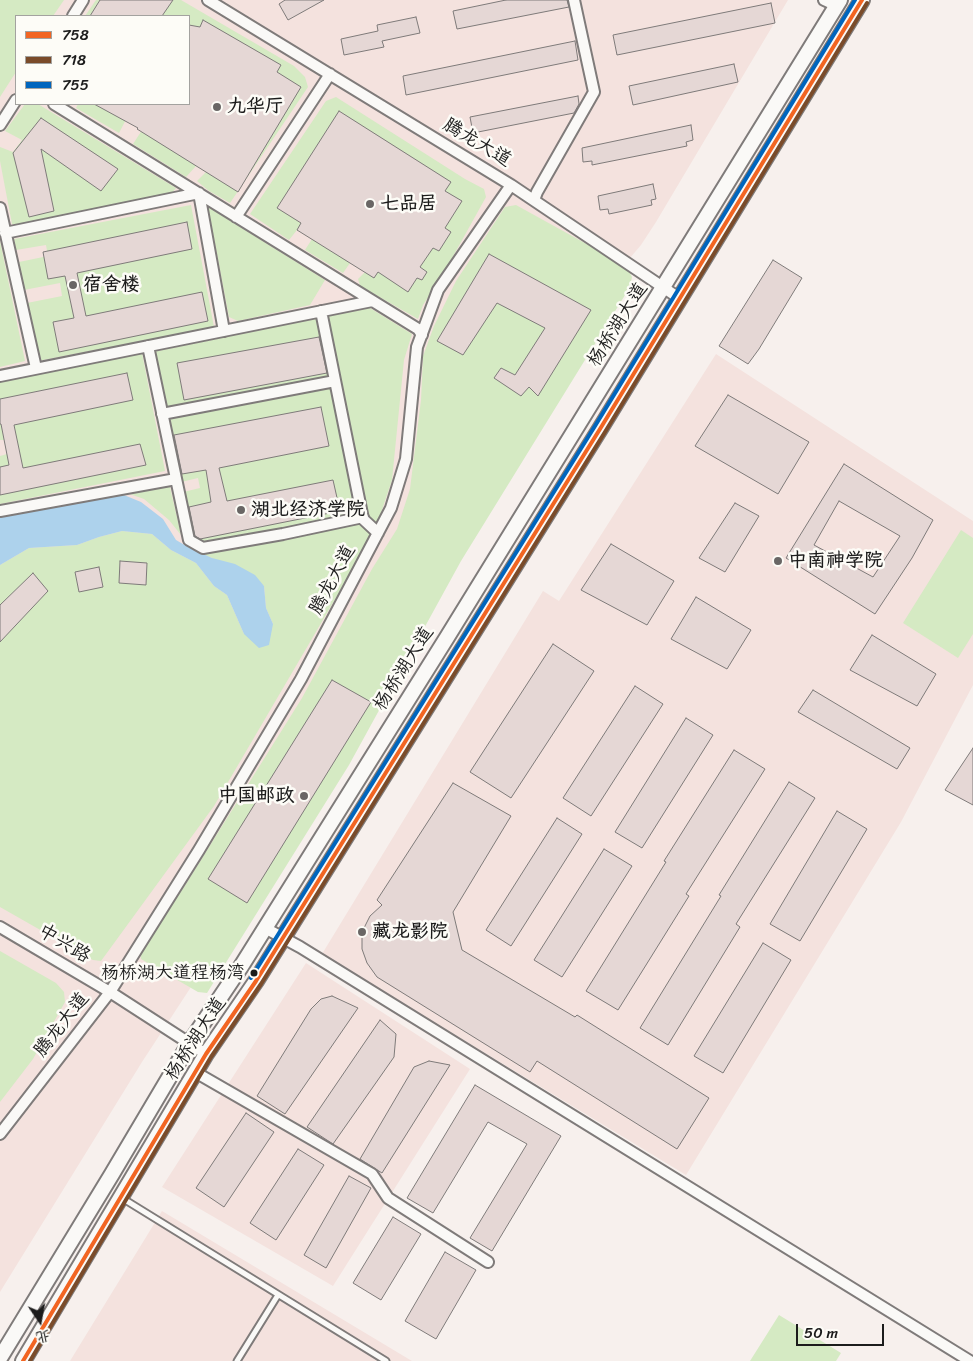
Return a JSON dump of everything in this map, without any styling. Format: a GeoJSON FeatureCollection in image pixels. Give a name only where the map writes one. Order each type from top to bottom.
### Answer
{"type":"FeatureCollection","features":[{"type":"Feature","properties":{"kind":"main road","name":"杨桥湖大道"},"geometry":{"type":"LineString","coordinates":[[24,1361],[206,1054],[256,981],[595,437],[862,0]]}},
{"type":"Feature","properties":{"kind":"main road","name":"杨桥湖大道"},"geometry":{"type":"LineString","coordinates":[[0,1358],[189,1044],[242,965],[839,3]]}},
{"type":"Feature","properties":{"kind":"street"},"geometry":{"type":"LineString","coordinates":[[74,15],[84,0]]}},
{"type":"Feature","properties":{"kind":"street","name":"腾龙大道"},"geometry":{"type":"LineString","coordinates":[[0,1134],[110,992],[199,850],[301,679],[391,508],[406,459],[417,347],[438,290],[511,185],[208,0]]}},
{"type":"Feature","properties":{"kind":"street"},"geometry":{"type":"LineString","coordinates":[[534,200],[594,92],[574,0]]}},
{"type":"Feature","properties":{"kind":"street"},"geometry":{"type":"LineString","coordinates":[[824,0],[839,3]]}},
{"type":"Feature","properties":{"kind":"street"},"geometry":{"type":"LineString","coordinates":[[236,217],[330,74]]}},
{"type":"Feature","properties":{"kind":"street"},"geometry":{"type":"LineString","coordinates":[[0,125],[15,102]]}},
{"type":"Feature","properties":{"kind":"street"},"geometry":{"type":"LineString","coordinates":[[56,105],[418,329],[422,336]]}},
{"type":"Feature","properties":{"kind":"street"},"geometry":{"type":"LineString","coordinates":[[511,185],[679,298]]}},
{"type":"Feature","properties":{"kind":"street"},"geometry":{"type":"LineString","coordinates":[[6,233],[199,194]]}},
{"type":"Feature","properties":{"kind":"street"},"geometry":{"type":"LineString","coordinates":[[199,194],[224,331]]}},
{"type":"Feature","properties":{"kind":"street"},"geometry":{"type":"LineString","coordinates":[[0,208],[36,368]]}},
{"type":"Feature","properties":{"kind":"street"},"geometry":{"type":"LineString","coordinates":[[0,376],[372,301]]}},
{"type":"Feature","properties":{"kind":"street"},"geometry":{"type":"LineString","coordinates":[[321,311],[363,519],[378,533]]}},
{"type":"Feature","properties":{"kind":"street"},"geometry":{"type":"LineString","coordinates":[[148,346],[189,540],[203,548],[284,534],[363,517]]}},
{"type":"Feature","properties":{"kind":"street"},"geometry":{"type":"LineString","coordinates":[[162,414],[335,382]]}},
{"type":"Feature","properties":{"kind":"street"},"geometry":{"type":"LineString","coordinates":[[0,511],[176,479]]}},
{"type":"Feature","properties":{"kind":"street","name":"中兴路"},"geometry":{"type":"LineString","coordinates":[[0,927],[110,992],[206,1054]]}},
{"type":"Feature","properties":{"kind":"street"},"geometry":{"type":"LineString","coordinates":[[265,928],[970,1361]]}},
{"type":"Feature","properties":{"kind":"street"},"geometry":{"type":"LineString","coordinates":[[195,1072],[372,1174],[388,1198],[488,1262]]}},
{"type":"Feature","properties":{"kind":"lane"},"geometry":{"type":"LineString","coordinates":[[121,1198],[385,1361]]}},
{"type":"Feature","properties":{"kind":"lane"},"geometry":{"type":"LineString","coordinates":[[237,1361],[278,1295]]}},
{"type":"Feature","properties":{"kind":"shaded area","name":"湖北经济学院"},"geometry":{"type":"Polygon","coordinates":[[[0,0],[788,0],[656,222],[641,245],[612,279],[351,742],[142,1062],[0,1292],[0,0]]]}},
{"type":"Feature","properties":{"kind":"shaded area"},"geometry":{"type":"Polygon","coordinates":[[[716,354],[973,521],[973,685],[901,822],[686,1175],[322,954],[543,591],[559,601],[716,354]]]}},
{"type":"Feature","properties":{"kind":"shaded area"},"geometry":{"type":"Polygon","coordinates":[[[306,963],[470,1069],[333,1286],[162,1187],[306,963]]]}},
{"type":"Feature","properties":{"kind":"shaded area"},"geometry":{"type":"Polygon","coordinates":[[[162,1211],[412,1361],[70,1361],[162,1211]]]}},
{"type":"Feature","properties":{"kind":"green space"},"geometry":{"type":"Polygon","coordinates":[[[0,0],[64,0],[54,15],[15,15],[15,74],[0,97],[0,0]]]}},
{"type":"Feature","properties":{"kind":"green space","name":"九华厅"},"geometry":{"type":"Polygon","coordinates":[[[96,0],[181,0],[294,66],[305,77],[308,87],[230,203],[209,191],[197,181],[206,172],[196,166],[186,177],[133,144],[158,105],[190,105],[190,15],[86,15],[96,0]]]}},
{"type":"Feature","properties":{"kind":"green space","name":"七品居"},"geometry":{"type":"Polygon","coordinates":[[[336,97],[465,179],[484,189],[486,197],[441,278],[423,305],[418,319],[360,286],[358,279],[365,272],[350,263],[343,273],[305,250],[312,239],[297,230],[289,240],[250,214],[326,101],[336,97]]]}},
{"type":"Feature","properties":{"kind":"green space"},"geometry":{"type":"Polygon","coordinates":[[[24,105],[40,105],[176,188],[171,194],[20,226],[12,224],[0,161],[0,147],[13,152],[22,140],[5,131],[24,105]]]}},
{"type":"Feature","properties":{"kind":"green space"},"geometry":{"type":"Polygon","coordinates":[[[78,105],[133,105],[119,133],[76,108],[78,105]]]}},
{"type":"Feature","properties":{"kind":"green space"},"geometry":{"type":"Polygon","coordinates":[[[191,205],[214,327],[38,361],[27,303],[62,296],[60,283],[24,290],[19,262],[48,256],[46,245],[16,250],[14,239],[191,205]]]}},
{"type":"Feature","properties":{"kind":"green space"},"geometry":{"type":"Polygon","coordinates":[[[516,205],[621,263],[628,269],[632,277],[630,287],[461,561],[349,765],[207,993],[198,992],[141,959],[140,951],[184,887],[302,698],[372,569],[397,529],[410,489],[421,400],[423,356],[434,326],[456,281],[505,207],[516,205]]]}},
{"type":"Feature","properties":{"kind":"green space"},"geometry":{"type":"Polygon","coordinates":[[[208,207],[325,280],[310,305],[238,321],[229,317],[208,207]]]}},
{"type":"Feature","properties":{"kind":"green space"},"geometry":{"type":"Polygon","coordinates":[[[0,241],[25,361],[0,367],[0,241]]]}},
{"type":"Feature","properties":{"kind":"green space"},"geometry":{"type":"Polygon","coordinates":[[[370,308],[412,334],[404,360],[392,480],[375,531],[214,806],[101,961],[93,960],[0,907],[0,565],[29,548],[77,545],[122,531],[152,534],[171,550],[196,563],[214,586],[227,595],[244,634],[273,624],[266,608],[264,586],[202,554],[203,548],[363,517],[334,378],[165,410],[153,352],[370,308]]]}},
{"type":"Feature","properties":{"kind":"green space"},"geometry":{"type":"Polygon","coordinates":[[[142,353],[165,471],[0,504],[0,456],[7,454],[4,440],[0,440],[0,382],[142,353]]]}},
{"type":"Feature","properties":{"kind":"green space"},"geometry":{"type":"Polygon","coordinates":[[[332,387],[357,514],[188,547],[179,493],[200,488],[198,478],[177,483],[165,417],[332,387]]]}},
{"type":"Feature","properties":{"kind":"green space"},"geometry":{"type":"Polygon","coordinates":[[[169,483],[181,535],[169,520],[144,499],[124,492],[169,483]]]}},
{"type":"Feature","properties":{"kind":"green space"},"geometry":{"type":"Polygon","coordinates":[[[961,530],[973,538],[973,634],[958,658],[903,623],[961,530]]]}},
{"type":"Feature","properties":{"kind":"green space"},"geometry":{"type":"Polygon","coordinates":[[[0,951],[56,983],[64,992],[65,1002],[33,1059],[0,1102],[0,951]]]}},
{"type":"Feature","properties":{"kind":"green space"},"geometry":{"type":"Polygon","coordinates":[[[779,1315],[841,1353],[836,1361],[750,1361],[779,1315]]]}},
{"type":"Feature","properties":{"kind":"water"},"geometry":{"type":"Polygon","coordinates":[[[119,493],[141,502],[163,519],[176,540],[212,558],[235,564],[255,575],[264,586],[266,608],[273,624],[269,645],[259,648],[244,634],[227,595],[214,586],[196,563],[171,550],[152,534],[122,531],[77,545],[29,548],[0,565],[0,516],[119,493]]]}},
{"type":"Feature","properties":{"kind":"building"},"geometry":{"type":"Polygon","coordinates":[[[100,0],[173,0],[163,15],[91,15],[100,0]]]}},
{"type":"Feature","properties":{"kind":"building"},"geometry":{"type":"Polygon","coordinates":[[[285,0],[324,0],[288,20],[279,4],[285,0]]]}},
{"type":"Feature","properties":{"kind":"building"},"geometry":{"type":"Polygon","coordinates":[[[506,0],[567,0],[569,7],[457,29],[453,11],[506,0]]]}},
{"type":"Feature","properties":{"kind":"building"},"geometry":{"type":"Polygon","coordinates":[[[771,3],[775,23],[617,55],[613,35],[771,3]]]}},
{"type":"Feature","properties":{"kind":"building"},"geometry":{"type":"Polygon","coordinates":[[[416,17],[420,33],[382,41],[384,47],[344,55],[341,39],[378,31],[377,25],[416,17]]]}},
{"type":"Feature","properties":{"kind":"building","name":"九华厅"},"geometry":{"type":"Polygon","coordinates":[[[203,20],[281,65],[277,72],[301,87],[238,192],[138,128],[96,105],[190,105],[190,25],[200,27],[203,20]]]}},
{"type":"Feature","properties":{"kind":"building"},"geometry":{"type":"Polygon","coordinates":[[[575,41],[578,60],[406,95],[403,76],[575,41]]]}},
{"type":"Feature","properties":{"kind":"building"},"geometry":{"type":"Polygon","coordinates":[[[734,64],[738,82],[633,105],[629,86],[734,64]]]}},
{"type":"Feature","properties":{"kind":"building"},"geometry":{"type":"Polygon","coordinates":[[[578,96],[579,104],[574,113],[473,133],[470,117],[578,96]]]}},
{"type":"Feature","properties":{"kind":"building","name":"七品居"},"geometry":{"type":"Polygon","coordinates":[[[339,111],[451,182],[445,191],[462,201],[445,228],[451,232],[439,251],[433,248],[420,267],[427,272],[422,280],[417,278],[408,292],[378,272],[374,278],[297,230],[301,223],[277,208],[339,111]]]}},
{"type":"Feature","properties":{"kind":"building"},"geometry":{"type":"Polygon","coordinates":[[[41,118],[118,169],[101,191],[41,149],[54,211],[29,217],[13,153],[41,118]]]}},
{"type":"Feature","properties":{"kind":"building"},"geometry":{"type":"Polygon","coordinates":[[[691,125],[693,140],[686,142],[687,146],[592,165],[592,161],[583,162],[582,148],[691,125]]]}},
{"type":"Feature","properties":{"kind":"building"},"geometry":{"type":"Polygon","coordinates":[[[653,184],[656,199],[651,200],[652,205],[609,214],[608,209],[600,210],[598,196],[653,184]]]}},
{"type":"Feature","properties":{"kind":"building","name":"宿舍楼"},"geometry":{"type":"Polygon","coordinates":[[[187,222],[192,249],[77,273],[86,316],[202,292],[208,321],[59,352],[53,322],[74,318],[65,276],[48,279],[43,252],[187,222]]]}},
{"type":"Feature","properties":{"kind":"building"},"geometry":{"type":"Polygon","coordinates":[[[489,254],[591,310],[538,396],[529,387],[521,396],[494,378],[501,368],[515,375],[545,328],[497,303],[463,355],[437,341],[489,254]]]}},
{"type":"Feature","properties":{"kind":"building"},"geometry":{"type":"Polygon","coordinates":[[[773,260],[802,278],[748,364],[719,346],[773,260]]]}},
{"type":"Feature","properties":{"kind":"building"},"geometry":{"type":"Polygon","coordinates":[[[319,337],[327,373],[184,400],[177,363],[319,337]]]}},
{"type":"Feature","properties":{"kind":"building"},"geometry":{"type":"Polygon","coordinates":[[[127,373],[133,400],[14,425],[23,468],[140,444],[146,465],[0,495],[0,467],[9,465],[0,424],[0,399],[127,373]]]}},
{"type":"Feature","properties":{"kind":"building"},"geometry":{"type":"Polygon","coordinates":[[[728,395],[809,442],[778,494],[695,446],[728,395]]]}},
{"type":"Feature","properties":{"kind":"building"},"geometry":{"type":"Polygon","coordinates":[[[321,407],[329,446],[219,468],[227,501],[333,480],[340,511],[200,539],[195,536],[189,507],[211,502],[206,470],[182,474],[174,435],[321,407]]]}},
{"type":"Feature","properties":{"kind":"building"},"geometry":{"type":"Polygon","coordinates":[[[844,464],[933,520],[912,558],[875,614],[786,558],[844,464]],[[839,501],[814,545],[873,577],[900,536],[839,501]]]}},
{"type":"Feature","properties":{"kind":"building"},"geometry":{"type":"Polygon","coordinates":[[[735,503],[759,516],[725,572],[699,558],[735,503]]]}},
{"type":"Feature","properties":{"kind":"building"},"geometry":{"type":"Polygon","coordinates":[[[611,544],[674,581],[647,625],[581,590],[611,544]]]}},
{"type":"Feature","properties":{"kind":"building"},"geometry":{"type":"Polygon","coordinates":[[[120,561],[147,563],[146,585],[119,583],[120,561]]]}},
{"type":"Feature","properties":{"kind":"building"},"geometry":{"type":"Polygon","coordinates":[[[99,567],[103,587],[79,592],[75,572],[99,567]]]}},
{"type":"Feature","properties":{"kind":"building"},"geometry":{"type":"Polygon","coordinates":[[[33,573],[48,591],[0,642],[0,605],[33,573]]]}},
{"type":"Feature","properties":{"kind":"building"},"geometry":{"type":"Polygon","coordinates":[[[696,597],[751,630],[727,669],[671,639],[696,597]]]}},
{"type":"Feature","properties":{"kind":"building"},"geometry":{"type":"Polygon","coordinates":[[[872,635],[936,674],[917,706],[850,670],[872,635]]]}},
{"type":"Feature","properties":{"kind":"building"},"geometry":{"type":"Polygon","coordinates":[[[553,644],[594,671],[511,798],[470,772],[553,644]]]}},
{"type":"Feature","properties":{"kind":"building"},"geometry":{"type":"Polygon","coordinates":[[[332,680],[371,702],[247,903],[208,879],[332,680]]]}},
{"type":"Feature","properties":{"kind":"building"},"geometry":{"type":"Polygon","coordinates":[[[635,686],[663,704],[591,816],[563,798],[635,686]]]}},
{"type":"Feature","properties":{"kind":"building"},"geometry":{"type":"Polygon","coordinates":[[[813,690],[910,748],[897,769],[798,712],[813,690]]]}},
{"type":"Feature","properties":{"kind":"building"},"geometry":{"type":"Polygon","coordinates":[[[686,718],[713,735],[642,848],[615,832],[686,718]]]}},
{"type":"Feature","properties":{"kind":"building"},"geometry":{"type":"Polygon","coordinates":[[[973,748],[973,805],[945,790],[973,748]]]}},
{"type":"Feature","properties":{"kind":"building"},"geometry":{"type":"Polygon","coordinates":[[[734,750],[765,769],[686,894],[689,896],[618,1010],[586,991],[666,862],[664,861],[734,750]]]}},
{"type":"Feature","properties":{"kind":"building"},"geometry":{"type":"Polygon","coordinates":[[[789,782],[815,798],[736,924],[740,927],[668,1045],[640,1028],[789,782]]]}},
{"type":"Feature","properties":{"kind":"building"},"geometry":{"type":"Polygon","coordinates":[[[453,783],[511,816],[453,912],[462,950],[575,1017],[577,1015],[709,1098],[677,1149],[537,1061],[530,1072],[377,977],[367,963],[362,949],[362,932],[370,916],[382,905],[377,900],[453,783]]]}},
{"type":"Feature","properties":{"kind":"building"},"geometry":{"type":"Polygon","coordinates":[[[837,811],[867,829],[800,941],[770,924],[837,811]]]}},
{"type":"Feature","properties":{"kind":"building"},"geometry":{"type":"Polygon","coordinates":[[[557,818],[582,834],[511,946],[486,930],[557,818]]]}},
{"type":"Feature","properties":{"kind":"building"},"geometry":{"type":"Polygon","coordinates":[[[604,849],[632,866],[562,977],[534,960],[604,849]]]}},
{"type":"Feature","properties":{"kind":"building"},"geometry":{"type":"Polygon","coordinates":[[[763,943],[791,960],[723,1073],[694,1056],[763,943]]]}},
{"type":"Feature","properties":{"kind":"building"},"geometry":{"type":"Polygon","coordinates":[[[332,996],[358,1008],[285,1114],[257,1096],[311,1009],[321,999],[332,996]]]}},
{"type":"Feature","properties":{"kind":"building"},"geometry":{"type":"Polygon","coordinates":[[[380,1020],[396,1034],[394,1057],[333,1144],[307,1127],[380,1020]]]}},
{"type":"Feature","properties":{"kind":"building"},"geometry":{"type":"Polygon","coordinates":[[[429,1061],[450,1065],[382,1173],[360,1159],[414,1067],[429,1061]]]}},
{"type":"Feature","properties":{"kind":"building"},"geometry":{"type":"Polygon","coordinates":[[[475,1085],[561,1136],[492,1251],[470,1238],[527,1144],[488,1122],[433,1213],[407,1198],[475,1085]]]}},
{"type":"Feature","properties":{"kind":"building"},"geometry":{"type":"Polygon","coordinates":[[[246,1113],[274,1132],[224,1207],[196,1188],[246,1113]]]}},
{"type":"Feature","properties":{"kind":"building"},"geometry":{"type":"Polygon","coordinates":[[[298,1149],[324,1165],[276,1240],[250,1223],[298,1149]]]}},
{"type":"Feature","properties":{"kind":"building"},"geometry":{"type":"Polygon","coordinates":[[[349,1176],[371,1188],[326,1268],[304,1255],[349,1176]]]}},
{"type":"Feature","properties":{"kind":"building"},"geometry":{"type":"Polygon","coordinates":[[[393,1217],[421,1234],[381,1300],[353,1283],[393,1217]]]}},
{"type":"Feature","properties":{"kind":"building"},"geometry":{"type":"Polygon","coordinates":[[[445,1252],[476,1270],[436,1339],[405,1321],[445,1252]]]}},
{"type":"Feature","properties":{"kind":"transit line","name":"755"},"geometry":{"type":"LineString","coordinates":[[251,978],[595,426],[855,0]]}},
{"type":"Feature","properties":{"kind":"transit line","name":"758"},"geometry":{"type":"LineString","coordinates":[[23,1361],[206,1054],[256,981],[600,429],[862,0]]}},
{"type":"Feature","properties":{"kind":"transit line","name":"718"},"geometry":{"type":"LineString","coordinates":[[30,1361],[211,1057],[261,984],[605,432],[867,3]]}},
{"type":"Feature","properties":{"kind":"place","name":"九华厅"},"geometry":{"type":"Point","coordinates":[217,107]}},
{"type":"Feature","properties":{"kind":"place","name":"七品居"},"geometry":{"type":"Point","coordinates":[370,204]}},
{"type":"Feature","properties":{"kind":"place","name":"宿舍楼"},"geometry":{"type":"Point","coordinates":[73,285]}},
{"type":"Feature","properties":{"kind":"place","name":"湖北经济学院"},"geometry":{"type":"Point","coordinates":[241,510]}},
{"type":"Feature","properties":{"kind":"place","name":"中南神学院"},"geometry":{"type":"Point","coordinates":[778,561]}},
{"type":"Feature","properties":{"kind":"place","name":"中国邮政"},"geometry":{"type":"Point","coordinates":[304,796]}},
{"type":"Feature","properties":{"kind":"place","name":"藏龙影院"},"geometry":{"type":"Point","coordinates":[362,932]}},
{"type":"Feature","properties":{"kind":"place","name":"杨桥湖大道程杨湾"},"geometry":{"type":"Point","coordinates":[254,973]}}]}
